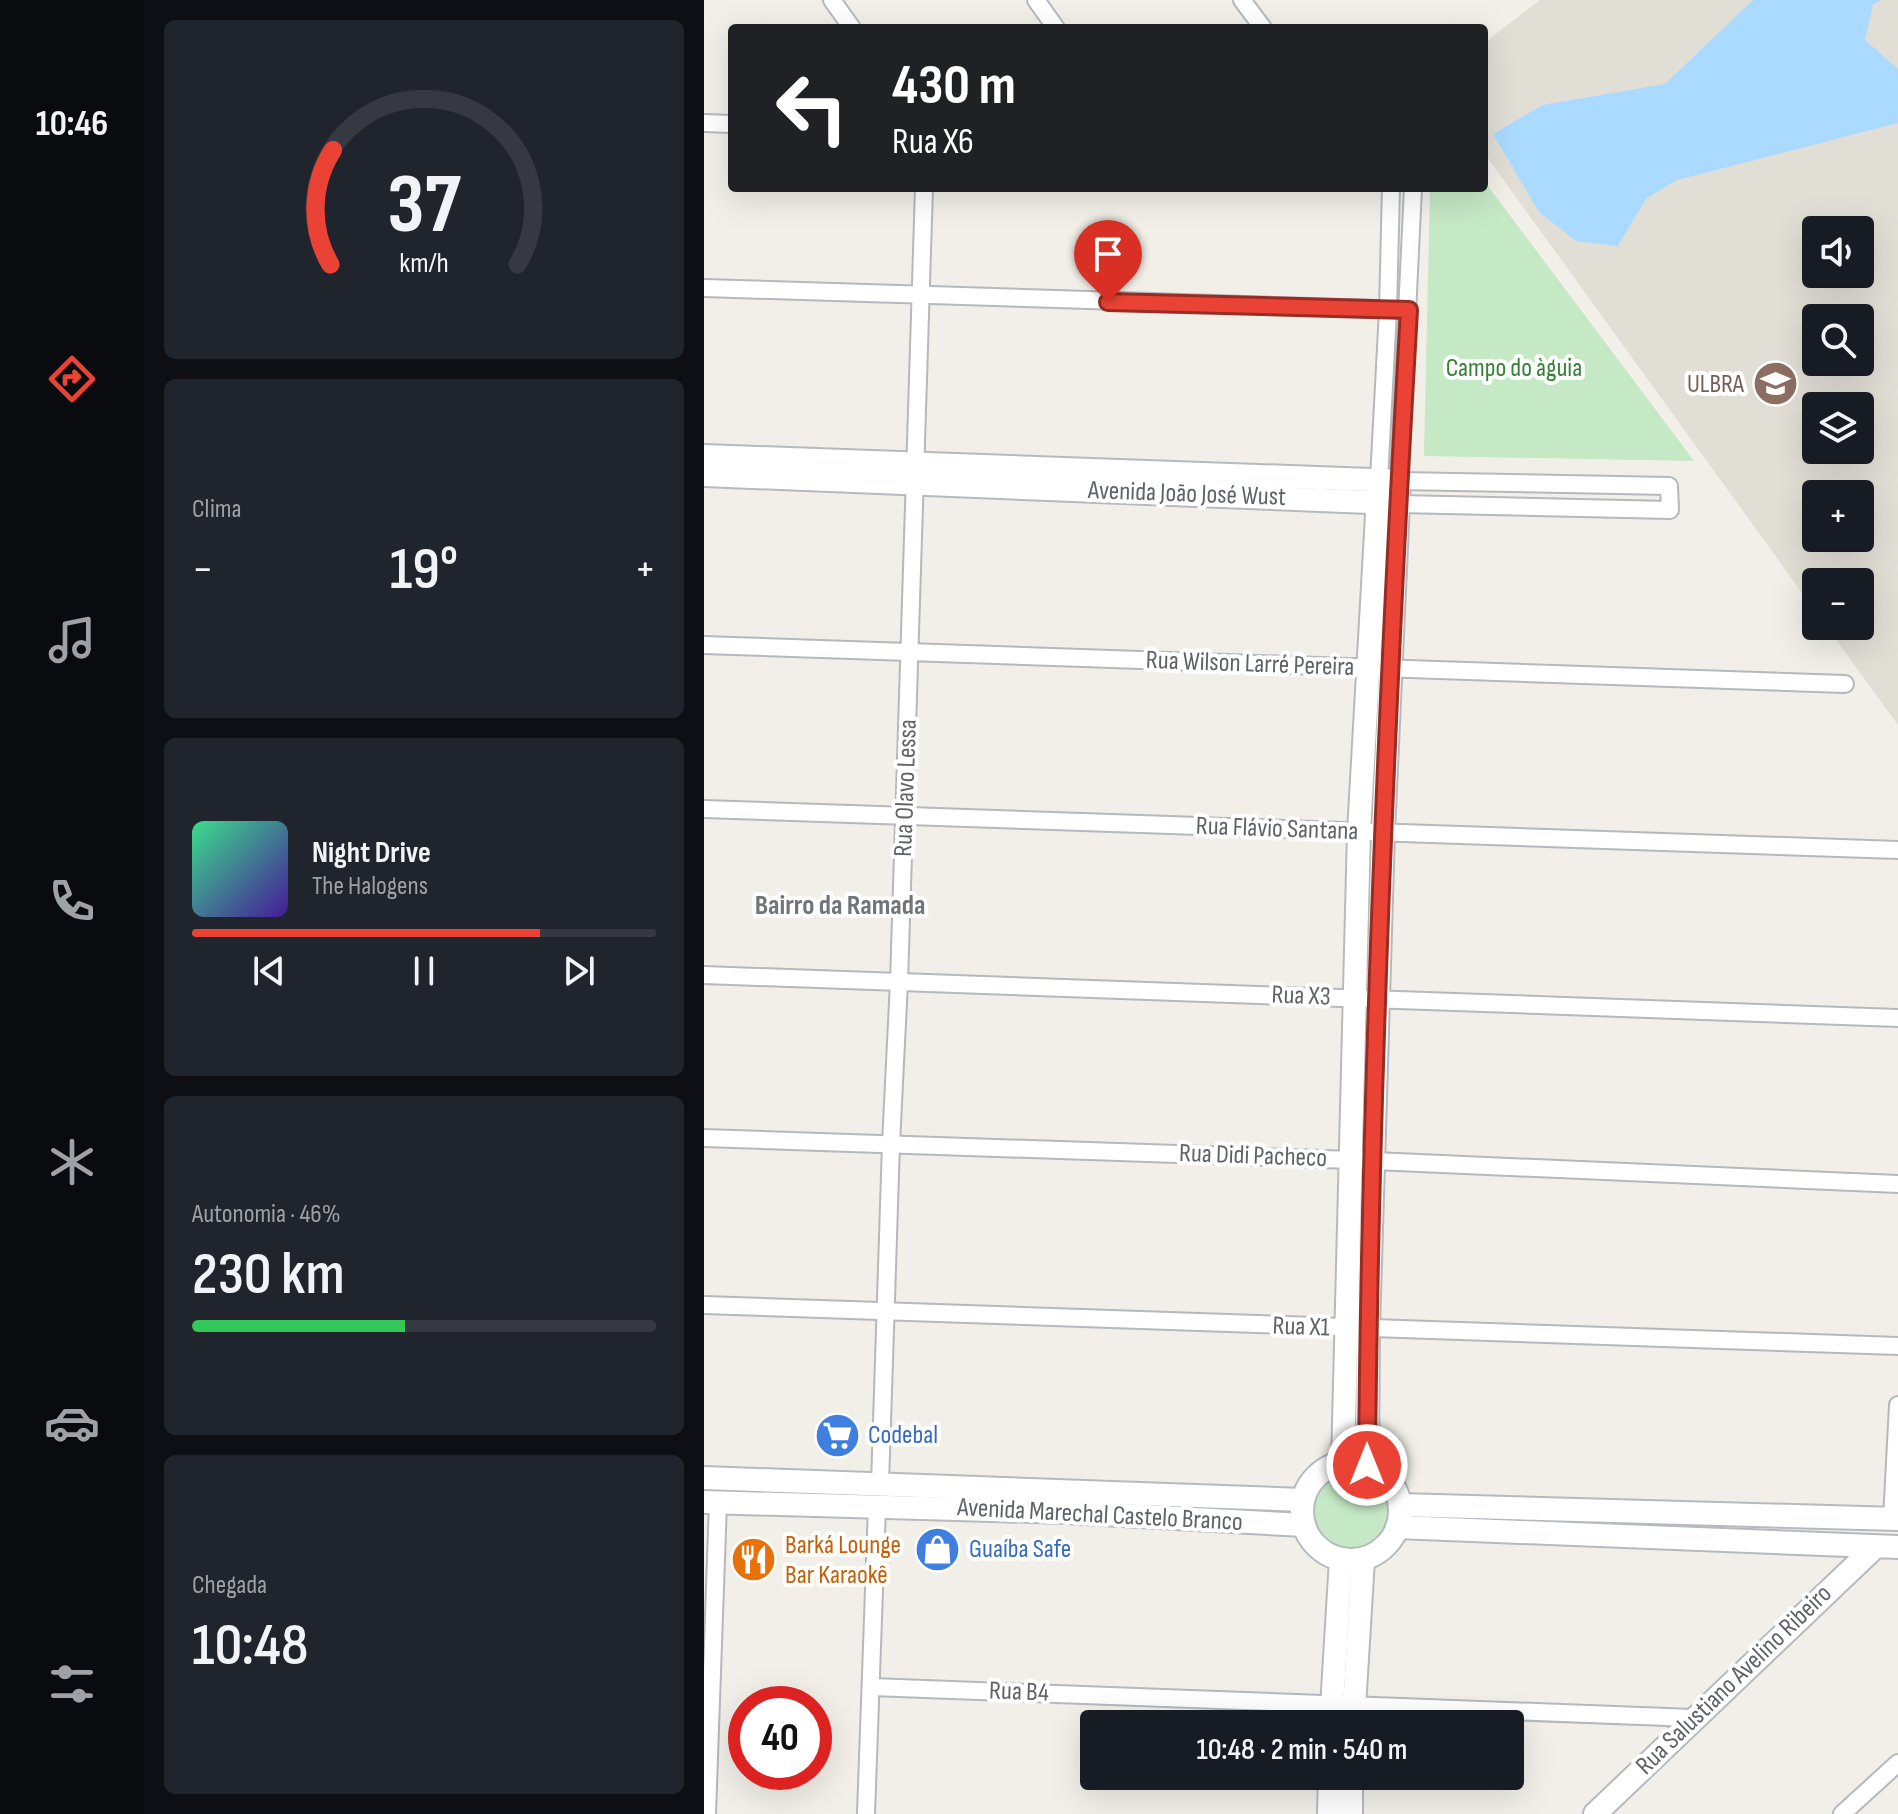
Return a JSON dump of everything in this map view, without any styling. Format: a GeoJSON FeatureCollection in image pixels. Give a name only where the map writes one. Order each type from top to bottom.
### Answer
{"type":"FeatureCollection","features":[{"type":"Feature","properties":{"kind":"street"},"geometry":{"type":"LineString","coordinates":[[832,0],[849,24]]}},
{"type":"Feature","properties":{"kind":"street"},"geometry":{"type":"LineString","coordinates":[[1036,0],[1053,24]]}},
{"type":"Feature","properties":{"kind":"street"},"geometry":{"type":"LineString","coordinates":[[1242,0],[1260,24]]}},
{"type":"Feature","properties":{"kind":"street"},"geometry":{"type":"LineString","coordinates":[[707,119],[728,123]]}},
{"type":"Feature","properties":{"kind":"street","name":"Rua Olavo Lessa"},"geometry":{"type":"LineString","coordinates":[[866,1814],[905,816],[924,192]]}},
{"type":"Feature","properties":{"kind":"street"},"geometry":{"type":"LineString","coordinates":[[1367,1465],[1368,1329],[1362,1161],[1367,999],[1383,833],[1381,669],[1389,492],[1391,192]]}},
{"type":"Feature","properties":{"kind":"street"},"geometry":{"type":"LineString","coordinates":[[1389,492],[1409,310],[1413,192]]}},
{"type":"Feature","properties":{"kind":"street"},"geometry":{"type":"LineString","coordinates":[[704,288],[1409,310]]}},
{"type":"Feature","properties":{"kind":"street","name":"Avenida João José Wust"},"geometry":{"type":"LineString","coordinates":[[704,456],[915,473],[1389,492],[1670,510],[1669,486],[1389,492]]}},
{"type":"Feature","properties":{"kind":"street","name":"Avenida João José Wust"},"geometry":{"type":"LineString","coordinates":[[704,475],[915,473]]}},
{"type":"Feature","properties":{"kind":"street","name":"Rua Wilson Larré Pereira"},"geometry":{"type":"LineString","coordinates":[[704,645],[1845,684]]}},
{"type":"Feature","properties":{"kind":"street"},"geometry":{"type":"LineString","coordinates":[[1367,999],[1359,832],[1381,669]]}},
{"type":"Feature","properties":{"kind":"street","name":"Rua Flávio Santana"},"geometry":{"type":"LineString","coordinates":[[704,809],[1898,850]]}},
{"type":"Feature","properties":{"kind":"street","name":"Rua X3"},"geometry":{"type":"LineString","coordinates":[[704,975],[1898,1018]]}},
{"type":"Feature","properties":{"kind":"street","name":"Rua Didi Pacheco"},"geometry":{"type":"LineString","coordinates":[[704,1138],[1898,1184]]}},
{"type":"Feature","properties":{"kind":"street"},"geometry":{"type":"LineString","coordinates":[[1343,1463],[1345,1328],[1362,1161]]}},
{"type":"Feature","properties":{"kind":"street","name":"Rua X1"},"geometry":{"type":"LineString","coordinates":[[704,1305],[1898,1346]]}},
{"type":"Feature","properties":{"kind":"street"},"geometry":{"type":"LineString","coordinates":[[1398,1516],[1895,1519],[1898,1405]]}},
{"type":"Feature","properties":{"kind":"street"},"geometry":{"type":"LineString","coordinates":[[1343,1463],[1367,1465],[1389,1480],[1398,1516],[1389,1541],[1378,1552],[1352,1559],[1317,1548],[1304,1525],[1303,1500],[1309,1487],[1329,1467],[1343,1463]]}},
{"type":"Feature","properties":{"kind":"street","name":"Avenida Marechal Castelo Branco"},"geometry":{"type":"LineString","coordinates":[[704,1478],[1066,1512],[1304,1525]]}},
{"type":"Feature","properties":{"kind":"street","name":"Avenida Marechal Castelo Branco"},"geometry":{"type":"LineString","coordinates":[[711,1502],[879,1495],[1303,1500]]}},
{"type":"Feature","properties":{"kind":"street"},"geometry":{"type":"LineString","coordinates":[[707,1814],[711,1502]]}},
{"type":"Feature","properties":{"kind":"street"},"geometry":{"type":"LineString","coordinates":[[1398,1516],[1898,1547]]}},
{"type":"Feature","properties":{"kind":"street","name":"Rua Salustiano Avelino Ribeiro"},"geometry":{"type":"LineString","coordinates":[[1595,1814],[1875,1547]]}},
{"type":"Feature","properties":{"kind":"street"},"geometry":{"type":"LineString","coordinates":[[1342,1710],[1352,1559]]}},
{"type":"Feature","properties":{"kind":"street","name":"Rua B4"},"geometry":{"type":"LineString","coordinates":[[872,1687],[1272,1710]]}},
{"type":"Feature","properties":{"kind":"street","name":"Rua B4"},"geometry":{"type":"LineString","coordinates":[[1524,1716],[1693,1718]]}},
{"type":"Feature","properties":{"kind":"street"},"geometry":{"type":"LineString","coordinates":[[1842,1814],[1898,1763]]}},
{"type":"Feature","properties":{"kind":"street"},"geometry":{"type":"LineString","coordinates":[[1329,1814],[1330,1790]]}},
{"type":"Feature","properties":{"kind":"street"},"geometry":{"type":"LineString","coordinates":[[1351,1790],[1351,1814]]}},
{"type":"Feature","properties":{"kind":"shaded area","name":"ULBRA"},"geometry":{"type":"Polygon","coordinates":[[[1540,0],[1898,0],[1898,725],[1836,640],[1874,640],[1874,568],[1802,568],[1802,593],[1488,159],[1488,40],[1540,0]]]}},
{"type":"Feature","properties":{"kind":"green space","name":"Campo do àguia"},"geometry":{"type":"Polygon","coordinates":[[[1488,186],[1694,461],[1424,456],[1430,192],[1488,192],[1488,186]]]}},
{"type":"Feature","properties":{"kind":"green space"},"geometry":{"type":"Polygon","coordinates":[[[1351,1475],[1366,1478],[1379,1486],[1387,1499],[1390,1514],[1387,1529],[1379,1542],[1366,1550],[1351,1553],[1336,1550],[1323,1542],[1315,1529],[1312,1514],[1315,1499],[1323,1486],[1336,1478],[1351,1475]]]}},
{"type":"Feature","properties":{"kind":"water"},"geometry":{"type":"Polygon","coordinates":[[[1753,0],[1881,0],[1873,5],[1865,40],[1898,69],[1898,123],[1677,180],[1646,199],[1618,246],[1576,241],[1539,212],[1493,134],[1543,105],[1665,84],[1753,0]]]}},
{"type":"Feature","properties":{"kind":"place","name":"ULBRA"},"geometry":{"type":"Point","coordinates":[1775,384]}},
{"type":"Feature","properties":{"kind":"place","name":"Codebal"},"geometry":{"type":"Point","coordinates":[837,1435]}},
{"type":"Feature","properties":{"kind":"place","name":"Guaíba Safe"},"geometry":{"type":"Point","coordinates":[938,1549]}},
{"type":"Feature","properties":{"kind":"place","name":"Barká Lounge Bar Karaokê"},"geometry":{"type":"Point","coordinates":[754,1560]}},
{"type":"Feature","properties":{"kind":"district","name":"Bairro da Ramada"},"geometry":{"type":"Point","coordinates":[840,905]}},
{"type":"Feature","properties":{"kind":"route"},"geometry":{"type":"LineString","coordinates":[[1108,302],[1409,310],[1383,833],[1368,1329],[1367,1465]]}}]}
